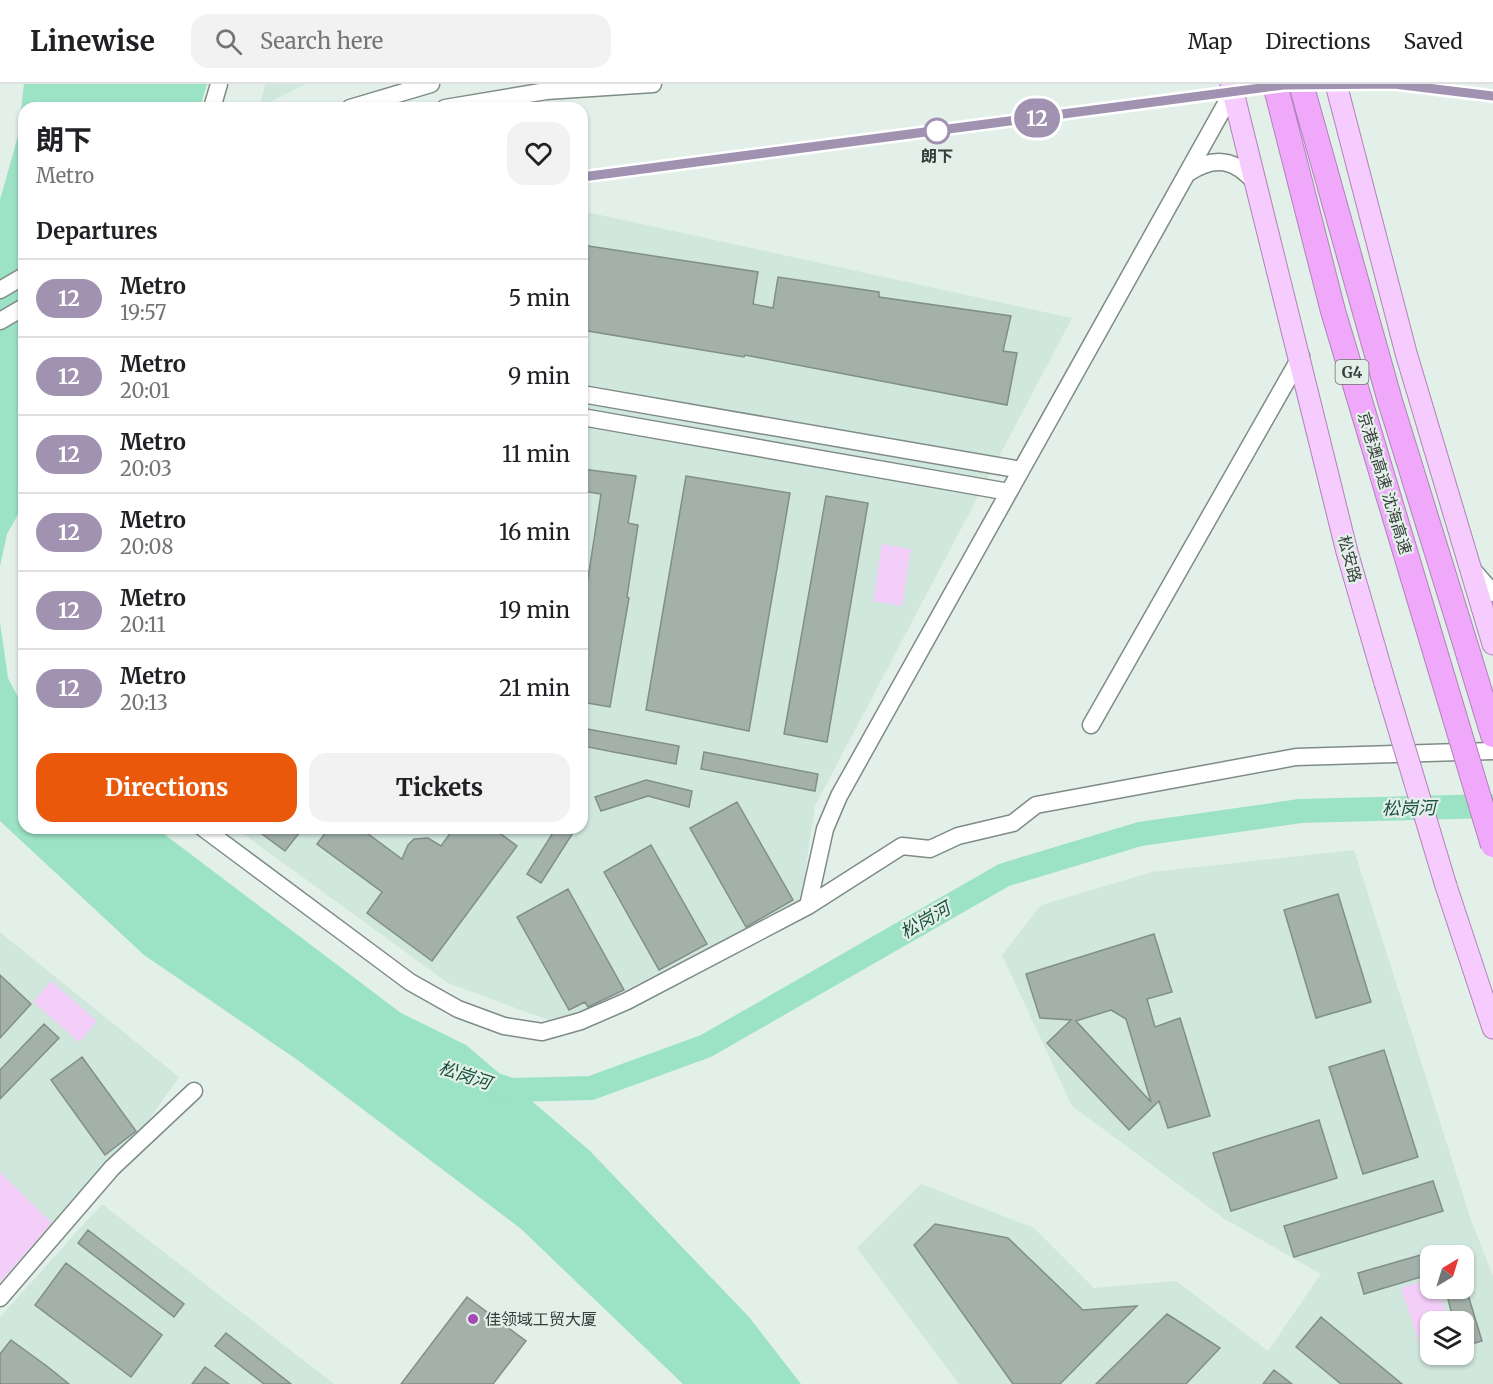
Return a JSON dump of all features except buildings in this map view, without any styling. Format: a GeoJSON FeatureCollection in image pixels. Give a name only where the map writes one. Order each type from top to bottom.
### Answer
{"type":"FeatureCollection","features":[{"type":"Feature","properties":{"kind":"highway","name":"京港澳高速 沈海高速"},"geometry":{"type":"LineString","coordinates":[[1275,84],[1333,311],[1493,845]]}},
{"type":"Feature","properties":{"kind":"highway","name":"京港澳高速 沈海高速"},"geometry":{"type":"LineString","coordinates":[[1301,84],[1390,401],[1493,735]]}},
{"type":"Feature","properties":{"kind":"main road"},"geometry":{"type":"LineString","coordinates":[[1336,84],[1406,353],[1493,644]]}},
{"type":"Feature","properties":{"kind":"main road","name":"松安路"},"geometry":{"type":"LineString","coordinates":[[1232,88],[1301,357],[1347,552],[1446,886],[1493,1028]]}},
{"type":"Feature","properties":{"kind":"street"},"geometry":{"type":"LineString","coordinates":[[214,102],[219,84]]}},
{"type":"Feature","properties":{"kind":"street"},"geometry":{"type":"LineString","coordinates":[[370,102],[431,84]]}},
{"type":"Feature","properties":{"kind":"street"},"geometry":{"type":"LineString","coordinates":[[481,102],[546,91],[652,84]]}},
{"type":"Feature","properties":{"kind":"street"},"geometry":{"type":"LineString","coordinates":[[808,906],[825,829],[839,796],[1187,173],[1232,88]]}},
{"type":"Feature","properties":{"kind":"street"},"geometry":{"type":"LineString","coordinates":[[1187,173],[1202,163],[1215,161],[1232,164],[1246,172],[1257,184]]}},
{"type":"Feature","properties":{"kind":"street"},"geometry":{"type":"LineString","coordinates":[[0,290],[18,280]]}},
{"type":"Feature","properties":{"kind":"street"},"geometry":{"type":"LineString","coordinates":[[0,321],[18,310]]}},
{"type":"Feature","properties":{"kind":"street"},"geometry":{"type":"LineString","coordinates":[[1091,725],[1301,357]]}},
{"type":"Feature","properties":{"kind":"street"},"geometry":{"type":"LineString","coordinates":[[588,395],[1021,470]]}},
{"type":"Feature","properties":{"kind":"street"},"geometry":{"type":"LineString","coordinates":[[588,418],[1009,492]]}},
{"type":"Feature","properties":{"kind":"street"},"geometry":{"type":"LineString","coordinates":[[1470,566],[1493,593]]}},
{"type":"Feature","properties":{"kind":"street"},"geometry":{"type":"LineString","coordinates":[[211,834],[410,982],[458,1009],[494,1023],[542,1032],[581,1021],[627,1002],[808,906],[902,846],[930,849],[958,836],[1013,823],[1036,805],[1296,757],[1493,751]]}},
{"type":"Feature","properties":{"kind":"street"},"geometry":{"type":"LineString","coordinates":[[0,1298],[112,1168],[194,1091]]}},
{"type":"Feature","properties":{"kind":"shaded area"},"geometry":{"type":"Polygon","coordinates":[[[265,84],[305,84],[270,102],[261,102],[265,84]]]}},
{"type":"Feature","properties":{"kind":"shaded area"},"geometry":{"type":"Polygon","coordinates":[[[588,212],[1072,318],[815,806],[801,900],[559,1024],[448,983],[243,834],[588,834],[588,212]]]}},
{"type":"Feature","properties":{"kind":"shaded area"},"geometry":{"type":"Polygon","coordinates":[[[882,544],[911,549],[902,606],[873,601],[882,544]]]}},
{"type":"Feature","properties":{"kind":"shaded area"},"geometry":{"type":"Polygon","coordinates":[[[1354,850],[1471,1220],[1493,1276],[1493,1384],[959,1384],[857,1248],[921,1184],[1034,1228],[1094,1288],[1176,1281],[1268,1351],[1321,1274],[1225,1219],[1072,1106],[1002,955],[1041,905],[1152,872],[1354,850]]]}},
{"type":"Feature","properties":{"kind":"shaded area"},"geometry":{"type":"Polygon","coordinates":[[[0,932],[179,1077],[141,1131],[52,1223],[0,1172],[0,932]]]}},
{"type":"Feature","properties":{"kind":"shaded area"},"geometry":{"type":"Polygon","coordinates":[[[51,981],[97,1021],[79,1042],[33,1002],[51,981]]]}},
{"type":"Feature","properties":{"kind":"shaded area"},"geometry":{"type":"Polygon","coordinates":[[[0,1172],[52,1223],[0,1282],[0,1172]]]}},
{"type":"Feature","properties":{"kind":"shaded area"},"geometry":{"type":"Polygon","coordinates":[[[102,1204],[334,1384],[0,1384],[0,1317],[102,1204]]]}},
{"type":"Feature","properties":{"kind":"shaded area"},"geometry":{"type":"Polygon","coordinates":[[[1420,1282],[1420,1299],[1441,1299],[1446,1311],[1420,1311],[1420,1345],[1401,1288],[1420,1282]]]}},
{"type":"Feature","properties":{"kind":"water"},"geometry":{"type":"Polygon","coordinates":[[[24,84],[207,84],[202,102],[22,102],[24,84]]]}},
{"type":"Feature","properties":{"kind":"water"},"geometry":{"type":"Polygon","coordinates":[[[18,136],[18,515],[7,534],[0,566],[0,200],[18,136]]]}},
{"type":"Feature","properties":{"kind":"water"},"geometry":{"type":"Polygon","coordinates":[[[0,622],[8,678],[18,697],[18,834],[164,834],[401,1013],[466,1045],[589,1150],[749,1317],[801,1384],[683,1384],[520,1228],[299,1061],[144,955],[0,821],[0,622]]]}},
{"type":"Feature","properties":{"kind":"waterway","name":"松岗河"},"geometry":{"type":"LineString","coordinates":[[487,1082],[511,1090],[591,1088],[706,1046],[1004,875],[1140,834],[1300,811],[1493,806]]}},
{"type":"Feature","properties":{"kind":"metro line","name":"12"},"geometry":{"type":"LineString","coordinates":[[588,176],[1284,85],[1394,84],[1493,96]]}},
{"type":"Feature","properties":{"kind":"place","name":"朗下"},"geometry":{"type":"Point","coordinates":[937,131]}},
{"type":"Feature","properties":{"kind":"place","name":"佳领域工贸大厦"},"geometry":{"type":"Point","coordinates":[473,1319]}}]}
